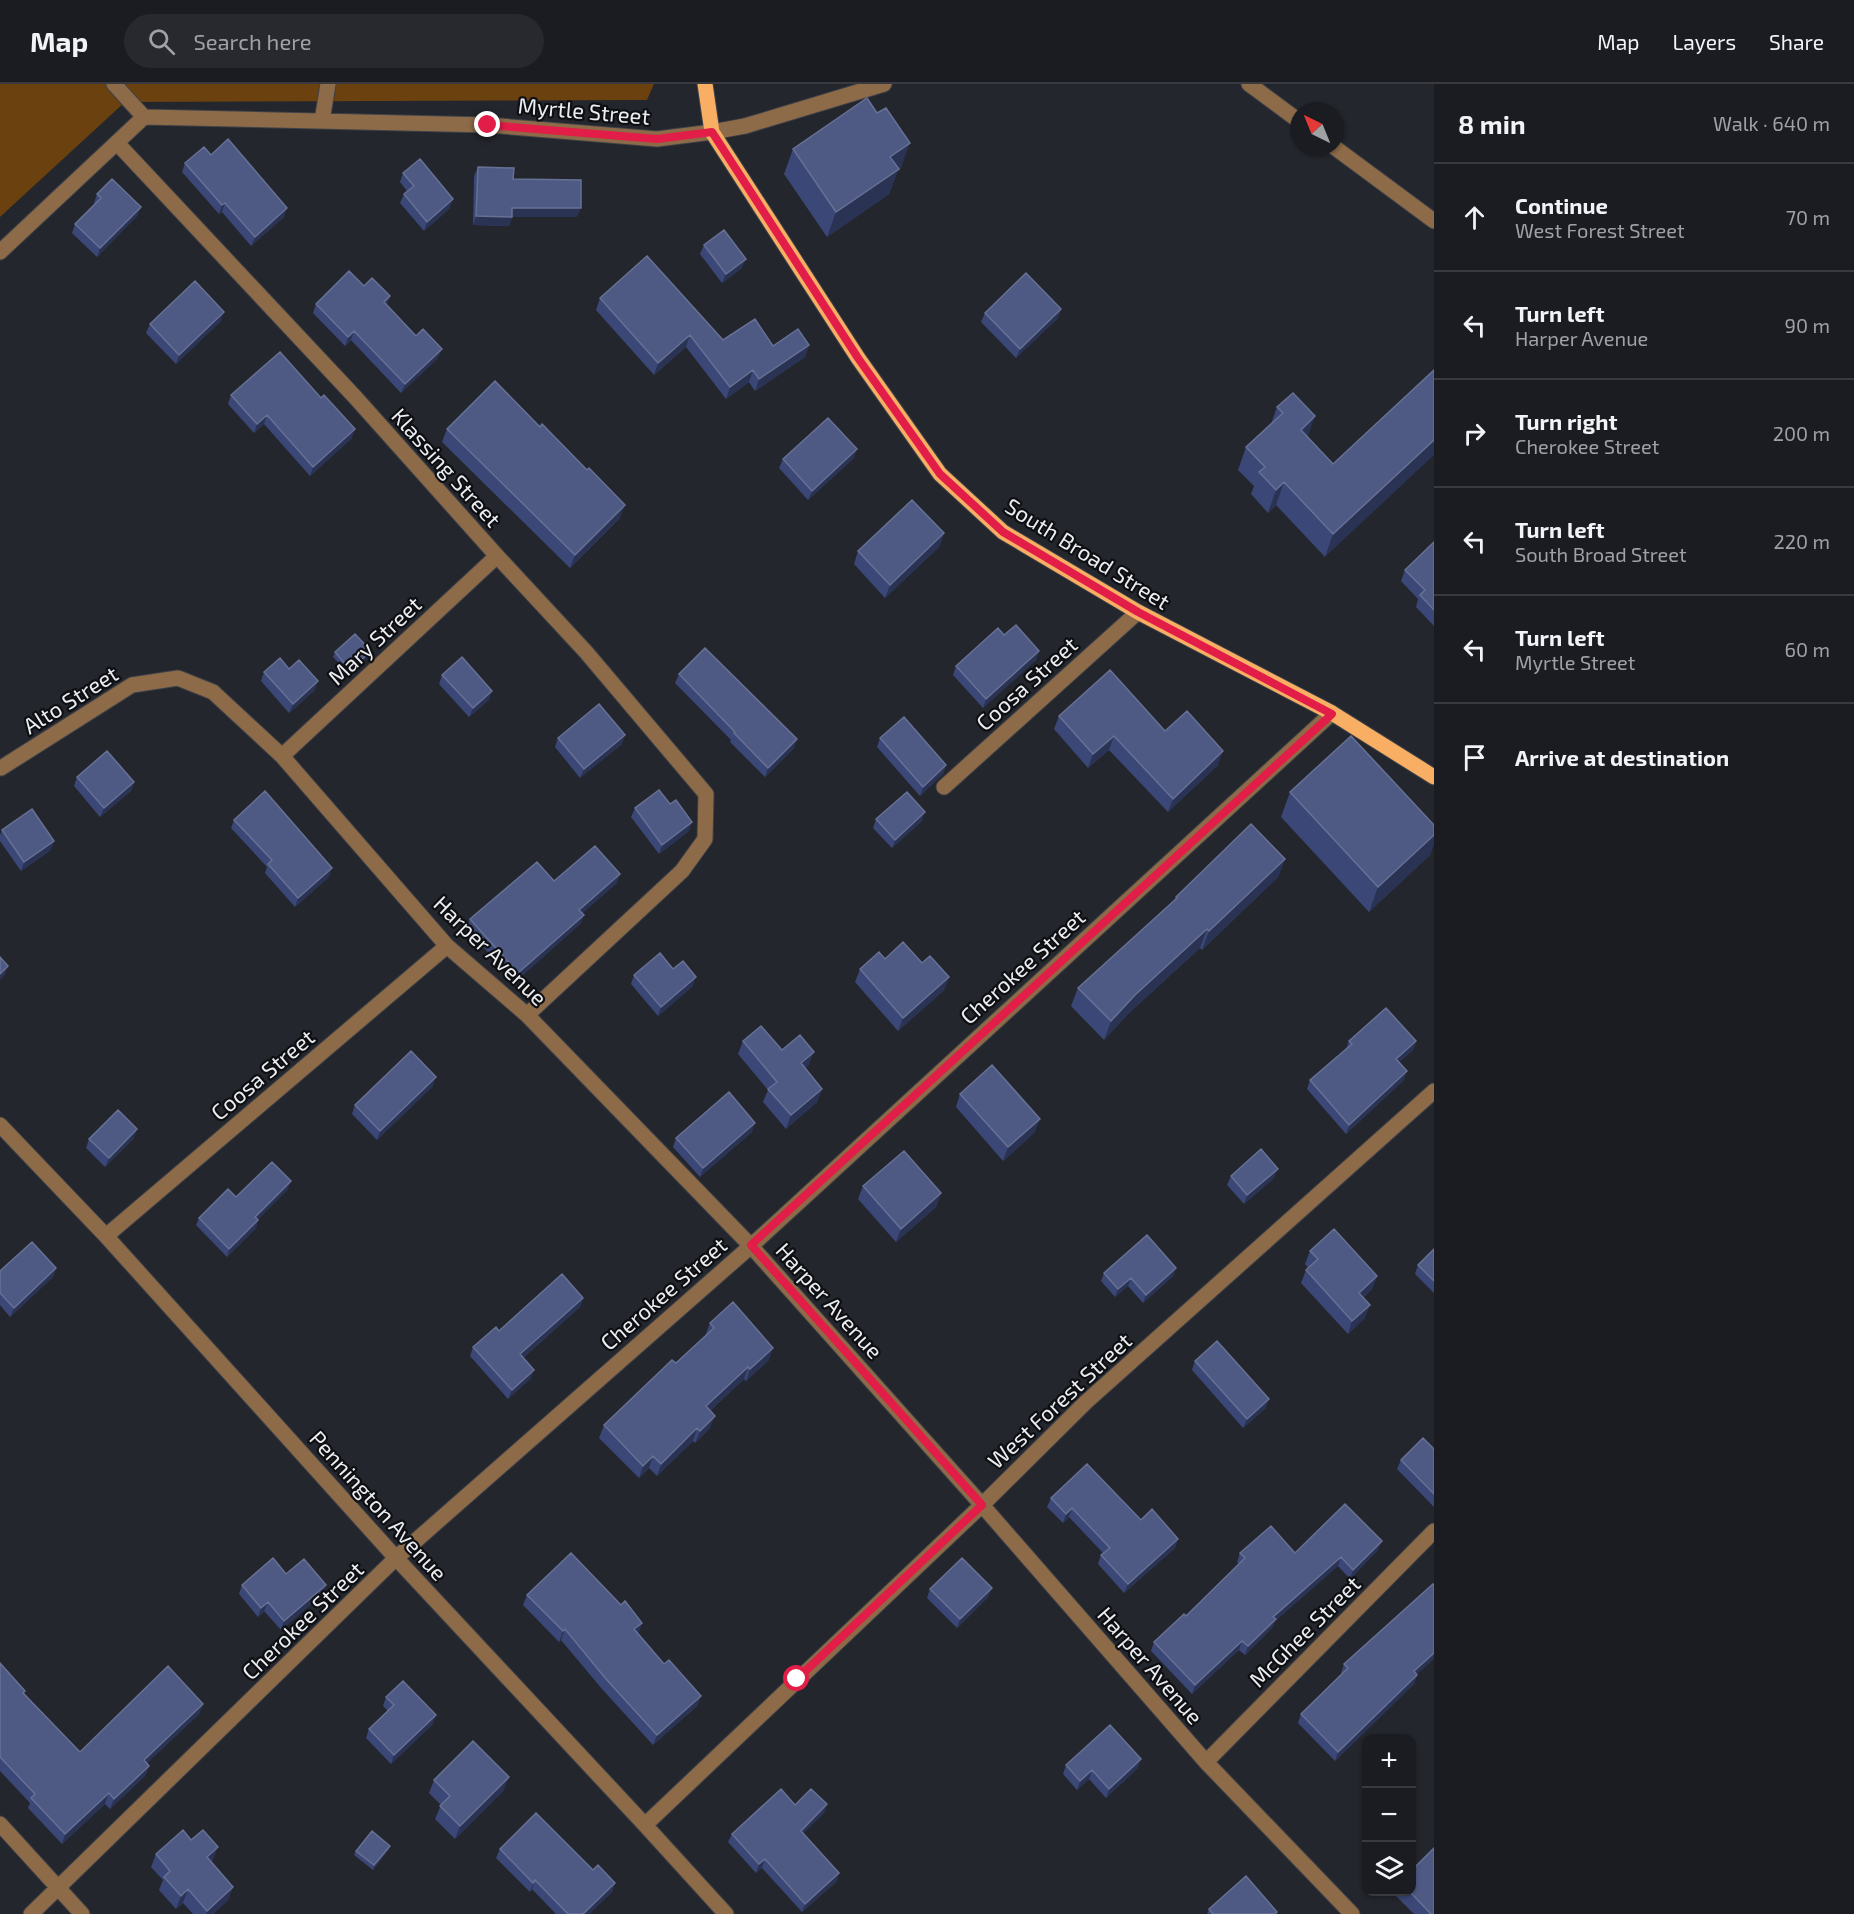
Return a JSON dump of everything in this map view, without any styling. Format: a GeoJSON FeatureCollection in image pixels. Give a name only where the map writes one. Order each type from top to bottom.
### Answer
{"type":"FeatureCollection","features":[{"type":"Feature","properties":{"kind":"main road","name":"South Broad Street"},"geometry":{"type":"LineString","coordinates":[[705,84],[712,132],[858,358],[940,474],[1003,532],[1138,612],[1332,714],[1434,777]]}},
{"type":"Feature","properties":{"kind":"street"},"geometry":{"type":"LineString","coordinates":[[0,252],[144,117],[114,84]]}},
{"type":"Feature","properties":{"kind":"street"},"geometry":{"type":"LineString","coordinates":[[322,121],[328,84]]}},
{"type":"Feature","properties":{"kind":"street","name":"Myrtle Street"},"geometry":{"type":"LineString","coordinates":[[144,117],[488,125],[657,139],[745,126],[884,84]]}},
{"type":"Feature","properties":{"kind":"street"},"geometry":{"type":"LineString","coordinates":[[1249,84],[1290,114]]}},
{"type":"Feature","properties":{"kind":"street","name":"Klassing Street"},"geometry":{"type":"LineString","coordinates":[[117,143],[355,397],[586,652],[706,794],[705,839],[682,871],[527,1015]]}},
{"type":"Feature","properties":{"kind":"street"},"geometry":{"type":"LineString","coordinates":[[1344,154],[1434,221]]}},
{"type":"Feature","properties":{"kind":"street","name":"Mary Street"},"geometry":{"type":"LineString","coordinates":[[282,756],[497,556]]}},
{"type":"Feature","properties":{"kind":"street","name":"Coosa Street"},"geometry":{"type":"LineString","coordinates":[[944,787],[1138,612]]}},
{"type":"Feature","properties":{"kind":"street","name":"Alto Street"},"geometry":{"type":"LineString","coordinates":[[1,768],[132,685],[177,678],[213,692],[257,733]]}},
{"type":"Feature","properties":{"kind":"street","name":"Cherokee Street"},"geometry":{"type":"LineString","coordinates":[[32,1914],[396,1558],[751,1245],[1332,714]]}},
{"type":"Feature","properties":{"kind":"street","name":"Harper Avenue"},"geometry":{"type":"LineString","coordinates":[[257,733],[282,756],[447,946],[527,1015],[751,1245],[1206,1762],[1352,1914]]}},
{"type":"Feature","properties":{"kind":"street","name":"Coosa Street"},"geometry":{"type":"LineString","coordinates":[[106,1236],[447,946]]}},
{"type":"Feature","properties":{"kind":"street","name":"West Forest Street"},"geometry":{"type":"LineString","coordinates":[[645,1824],[982,1505],[1086,1402],[1434,1091]]}},
{"type":"Feature","properties":{"kind":"street","name":"Pennington Avenue"},"geometry":{"type":"LineString","coordinates":[[0,1125],[106,1236],[396,1558],[726,1914]]}},
{"type":"Feature","properties":{"kind":"street","name":"McGhee Street"},"geometry":{"type":"LineString","coordinates":[[1206,1762],[1434,1531]]}},
{"type":"Feature","properties":{"kind":"street"},"geometry":{"type":"LineString","coordinates":[[0,1824],[82,1914]]}},
{"type":"Feature","properties":{"kind":"shaded area"},"geometry":{"type":"Polygon","coordinates":[[[0,84],[654,84],[647,100],[125,102],[0,217],[0,84]]]}},
{"type":"Feature","properties":{"kind":"building"},"geometry":{"type":"Polygon","coordinates":[[[867,98],[877,113],[886,108],[910,143],[890,157],[899,169],[836,212],[793,149],[867,98]]]}},
{"type":"Feature","properties":{"kind":"building"},"geometry":{"type":"Polygon","coordinates":[[[228,139],[287,208],[255,237],[225,203],[222,205],[185,163],[204,147],[211,155],[228,139]]]}},
{"type":"Feature","properties":{"kind":"building"},"geometry":{"type":"Polygon","coordinates":[[[420,159],[453,199],[427,222],[404,194],[414,186],[403,173],[420,159]]]}},
{"type":"Feature","properties":{"kind":"building"},"geometry":{"type":"Polygon","coordinates":[[[478,167],[514,168],[513,179],[581,180],[581,208],[512,208],[512,217],[476,216],[478,167]]]}},
{"type":"Feature","properties":{"kind":"building"},"geometry":{"type":"Polygon","coordinates":[[[112,179],[141,207],[100,248],[75,224],[101,198],[97,194],[112,179]]]}},
{"type":"Feature","properties":{"kind":"building"},"geometry":{"type":"Polygon","coordinates":[[[724,230],[746,259],[726,274],[704,245],[724,230]]]}},
{"type":"Feature","properties":{"kind":"building"},"geometry":{"type":"Polygon","coordinates":[[[647,256],[723,340],[755,319],[773,346],[798,329],[809,345],[759,379],[753,370],[730,387],[690,335],[658,363],[600,298],[647,256]]]}},
{"type":"Feature","properties":{"kind":"building"},"geometry":{"type":"Polygon","coordinates":[[[349,271],[364,286],[372,278],[390,296],[384,302],[416,336],[423,329],[442,349],[405,384],[354,331],[348,337],[316,304],[349,271]]]}},
{"type":"Feature","properties":{"kind":"building"},"geometry":{"type":"Polygon","coordinates":[[[1026,273],[1061,309],[1020,349],[985,313],[1026,273]]]}},
{"type":"Feature","properties":{"kind":"building"},"geometry":{"type":"Polygon","coordinates":[[[195,281],[224,312],[179,355],[150,324],[195,281]]]}},
{"type":"Feature","properties":{"kind":"building"},"geometry":{"type":"Polygon","coordinates":[[[280,352],[321,398],[324,395],[355,429],[313,467],[267,415],[257,424],[231,395],[280,352]]]}},
{"type":"Feature","properties":{"kind":"building"},"geometry":{"type":"Polygon","coordinates":[[[1434,370],[1434,440],[1333,534],[1284,482],[1276,490],[1259,472],[1265,467],[1246,447],[1283,413],[1277,407],[1293,393],[1315,416],[1301,430],[1333,464],[1434,370]]]}},
{"type":"Feature","properties":{"kind":"building"},"geometry":{"type":"Polygon","coordinates":[[[495,381],[540,427],[542,424],[625,505],[575,555],[447,429],[495,381]]]}},
{"type":"Feature","properties":{"kind":"building"},"geometry":{"type":"Polygon","coordinates":[[[828,418],[857,449],[812,491],[783,459],[828,418]]]}},
{"type":"Feature","properties":{"kind":"building"},"geometry":{"type":"Polygon","coordinates":[[[912,500],[944,533],[890,585],[858,551],[912,500]]]}},
{"type":"Feature","properties":{"kind":"building"},"geometry":{"type":"Polygon","coordinates":[[[1434,542],[1434,610],[1420,595],[1425,590],[1405,570],[1434,542]]]}},
{"type":"Feature","properties":{"kind":"building"},"geometry":{"type":"Polygon","coordinates":[[[1016,625],[1039,651],[986,699],[956,666],[998,628],[1004,635],[1016,625]]]}},
{"type":"Feature","properties":{"kind":"building"},"geometry":{"type":"Polygon","coordinates":[[[355,634],[371,651],[350,670],[335,652],[355,634]]]}},
{"type":"Feature","properties":{"kind":"building"},"geometry":{"type":"Polygon","coordinates":[[[705,648],[797,739],[768,768],[679,674],[705,648]]]}},
{"type":"Feature","properties":{"kind":"building"},"geometry":{"type":"Polygon","coordinates":[[[462,657],[492,691],[473,708],[442,675],[462,657]]]}},
{"type":"Feature","properties":{"kind":"building"},"geometry":{"type":"Polygon","coordinates":[[[280,658],[289,669],[299,660],[318,681],[293,704],[264,672],[280,658]]]}},
{"type":"Feature","properties":{"kind":"building"},"geometry":{"type":"Polygon","coordinates":[[[1110,670],[1165,731],[1187,711],[1223,751],[1173,799],[1114,736],[1093,754],[1059,716],[1110,670]]]}},
{"type":"Feature","properties":{"kind":"building"},"geometry":{"type":"Polygon","coordinates":[[[599,704],[625,735],[584,769],[558,738],[599,704]]]}},
{"type":"Feature","properties":{"kind":"building"},"geometry":{"type":"Polygon","coordinates":[[[904,717],[946,765],[923,787],[880,738],[904,717]]]}},
{"type":"Feature","properties":{"kind":"building"},"geometry":{"type":"Polygon","coordinates":[[[1351,736],[1434,825],[1434,835],[1378,887],[1290,792],[1351,736]]]}},
{"type":"Feature","properties":{"kind":"building"},"geometry":{"type":"Polygon","coordinates":[[[107,751],[134,782],[104,808],[77,777],[107,751]]]}},
{"type":"Feature","properties":{"kind":"building"},"geometry":{"type":"Polygon","coordinates":[[[659,790],[670,804],[676,800],[692,822],[662,845],[635,808],[659,790]]]}},
{"type":"Feature","properties":{"kind":"building"},"geometry":{"type":"Polygon","coordinates":[[[265,791],[332,868],[298,898],[268,864],[272,860],[234,820],[265,791]]]}},
{"type":"Feature","properties":{"kind":"building"},"geometry":{"type":"Polygon","coordinates":[[[907,792],[925,812],[895,840],[876,819],[907,792]]]}},
{"type":"Feature","properties":{"kind":"building"},"geometry":{"type":"Polygon","coordinates":[[[32,809],[54,841],[24,862],[2,830],[32,809]]]}},
{"type":"Feature","properties":{"kind":"building"},"geometry":{"type":"Polygon","coordinates":[[[1251,824],[1285,859],[1209,931],[1207,929],[1135,995],[1111,1021],[1078,988],[1177,898],[1251,824]]]}},
{"type":"Feature","properties":{"kind":"building"},"geometry":{"type":"Polygon","coordinates":[[[595,846],[620,874],[579,910],[584,915],[518,973],[470,919],[537,862],[554,881],[595,846]]]}},
{"type":"Feature","properties":{"kind":"building"},"geometry":{"type":"Polygon","coordinates":[[[903,942],[922,963],[930,956],[949,977],[903,1018],[860,969],[879,952],[885,959],[903,942]]]}},
{"type":"Feature","properties":{"kind":"building"},"geometry":{"type":"Polygon","coordinates":[[[660,953],[673,969],[683,961],[696,977],[661,1007],[634,975],[660,953]]]}},
{"type":"Feature","properties":{"kind":"building"},"geometry":{"type":"Polygon","coordinates":[[[0,957],[8,966],[0,974],[0,957]]]}},
{"type":"Feature","properties":{"kind":"building"},"geometry":{"type":"Polygon","coordinates":[[[1386,1008],[1416,1041],[1396,1059],[1407,1071],[1349,1125],[1310,1080],[1352,1044],[1349,1041],[1386,1008]]]}},
{"type":"Feature","properties":{"kind":"building"},"geometry":{"type":"Polygon","coordinates":[[[761,1026],[782,1050],[800,1035],[814,1052],[801,1063],[822,1089],[791,1115],[768,1089],[777,1082],[743,1041],[761,1026]]]}},
{"type":"Feature","properties":{"kind":"building"},"geometry":{"type":"Polygon","coordinates":[[[411,1051],[436,1077],[380,1131],[355,1105],[411,1051]]]}},
{"type":"Feature","properties":{"kind":"building"},"geometry":{"type":"Polygon","coordinates":[[[992,1065],[1040,1119],[1008,1147],[960,1094],[992,1065]]]}},
{"type":"Feature","properties":{"kind":"building"},"geometry":{"type":"Polygon","coordinates":[[[729,1092],[755,1123],[703,1168],[676,1138],[729,1092]]]}},
{"type":"Feature","properties":{"kind":"building"},"geometry":{"type":"Polygon","coordinates":[[[118,1110],[137,1129],[109,1158],[89,1139],[118,1110]]]}},
{"type":"Feature","properties":{"kind":"building"},"geometry":{"type":"Polygon","coordinates":[[[1261,1149],[1278,1169],[1247,1195],[1231,1176],[1261,1149]]]}},
{"type":"Feature","properties":{"kind":"building"},"geometry":{"type":"Polygon","coordinates":[[[904,1151],[941,1193],[901,1229],[863,1186],[904,1151]]]}},
{"type":"Feature","properties":{"kind":"building"},"geometry":{"type":"Polygon","coordinates":[[[272,1162],[291,1181],[255,1217],[258,1220],[229,1249],[199,1218],[228,1189],[236,1197],[272,1162]]]}},
{"type":"Feature","properties":{"kind":"building"},"geometry":{"type":"Polygon","coordinates":[[[1334,1229],[1377,1276],[1359,1293],[1370,1305],[1352,1321],[1306,1270],[1318,1259],[1310,1251],[1334,1229]]]}},
{"type":"Feature","properties":{"kind":"building"},"geometry":{"type":"Polygon","coordinates":[[[1147,1235],[1176,1268],[1146,1295],[1131,1278],[1118,1289],[1104,1273],[1147,1235]]]}},
{"type":"Feature","properties":{"kind":"building"},"geometry":{"type":"Polygon","coordinates":[[[32,1242],[56,1268],[14,1308],[0,1293],[0,1271],[32,1242]]]}},
{"type":"Feature","properties":{"kind":"building"},"geometry":{"type":"Polygon","coordinates":[[[1434,1249],[1434,1281],[1418,1265],[1434,1249]]]}},
{"type":"Feature","properties":{"kind":"building"},"geometry":{"type":"Polygon","coordinates":[[[562,1274],[583,1298],[520,1354],[534,1370],[512,1390],[473,1347],[496,1327],[499,1331],[562,1274]]]}},
{"type":"Feature","properties":{"kind":"building"},"geometry":{"type":"Polygon","coordinates":[[[733,1302],[773,1348],[750,1369],[748,1367],[706,1406],[715,1416],[700,1431],[697,1428],[661,1464],[653,1456],[643,1466],[604,1425],[672,1360],[676,1363],[714,1328],[710,1323],[733,1302]]]}},
{"type":"Feature","properties":{"kind":"building"},"geometry":{"type":"Polygon","coordinates":[[[1217,1341],[1269,1399],[1247,1419],[1195,1361],[1217,1341]]]}},
{"type":"Feature","properties":{"kind":"building"},"geometry":{"type":"Polygon","coordinates":[[[1423,1438],[1434,1449],[1434,1494],[1401,1460],[1423,1438]]]}},
{"type":"Feature","properties":{"kind":"building"},"geometry":{"type":"Polygon","coordinates":[[[1087,1464],[1141,1520],[1152,1509],[1178,1539],[1128,1584],[1101,1555],[1110,1548],[1072,1508],[1066,1514],[1051,1498],[1087,1464]]]}},
{"type":"Feature","properties":{"kind":"building"},"geometry":{"type":"Polygon","coordinates":[[[1345,1504],[1382,1541],[1353,1570],[1341,1557],[1273,1617],[1276,1619],[1248,1646],[1242,1641],[1195,1685],[1154,1642],[1184,1614],[1186,1616],[1245,1558],[1240,1553],[1271,1526],[1295,1553],[1345,1504]]]}},
{"type":"Feature","properties":{"kind":"building"},"geometry":{"type":"Polygon","coordinates":[[[571,1553],[621,1605],[625,1601],[642,1623],[634,1629],[664,1664],[669,1660],[701,1696],[657,1735],[606,1679],[565,1629],[563,1631],[527,1595],[571,1553]]]}},
{"type":"Feature","properties":{"kind":"building"},"geometry":{"type":"Polygon","coordinates":[[[273,1558],[286,1574],[304,1559],[326,1585],[284,1621],[268,1602],[261,1608],[242,1585],[273,1558]]]}},
{"type":"Feature","properties":{"kind":"building"},"geometry":{"type":"Polygon","coordinates":[[[962,1558],[992,1588],[960,1619],[930,1589],[962,1558]]]}},
{"type":"Feature","properties":{"kind":"building"},"geometry":{"type":"Polygon","coordinates":[[[1433,1584],[1434,1653],[1414,1671],[1417,1675],[1338,1752],[1301,1714],[1348,1668],[1344,1664],[1433,1584]]]}},
{"type":"Feature","properties":{"kind":"building"},"geometry":{"type":"Polygon","coordinates":[[[0,1663],[25,1691],[23,1693],[80,1752],[168,1666],[203,1704],[144,1760],[149,1766],[114,1799],[109,1793],[65,1834],[31,1798],[35,1794],[0,1757],[0,1663]]]}},
{"type":"Feature","properties":{"kind":"building"},"geometry":{"type":"Polygon","coordinates":[[[403,1681],[436,1715],[394,1755],[369,1729],[394,1705],[386,1697],[403,1681]]]}},
{"type":"Feature","properties":{"kind":"building"},"geometry":{"type":"Polygon","coordinates":[[[1110,1725],[1141,1759],[1109,1789],[1092,1770],[1080,1781],[1066,1765],[1110,1725]]]}},
{"type":"Feature","properties":{"kind":"building"},"geometry":{"type":"Polygon","coordinates":[[[473,1741],[509,1777],[460,1826],[440,1806],[450,1796],[434,1780],[473,1741]]]}},
{"type":"Feature","properties":{"kind":"building"},"geometry":{"type":"Polygon","coordinates":[[[781,1789],[795,1805],[811,1789],[827,1804],[801,1831],[839,1873],[805,1904],[765,1859],[759,1864],[732,1834],[781,1789]]]}},
{"type":"Feature","properties":{"kind":"building"},"geometry":{"type":"Polygon","coordinates":[[[536,1813],[593,1870],[598,1865],[615,1883],[583,1914],[568,1914],[500,1849],[536,1813]]]}},
{"type":"Feature","properties":{"kind":"building"},"geometry":{"type":"Polygon","coordinates":[[[183,1830],[191,1840],[203,1830],[218,1847],[207,1857],[233,1887],[207,1911],[188,1889],[181,1896],[164,1877],[170,1871],[156,1854],[183,1830]]]}},
{"type":"Feature","properties":{"kind":"building"},"geometry":{"type":"Polygon","coordinates":[[[372,1831],[390,1846],[374,1865],[356,1851],[372,1831]]]}},
{"type":"Feature","properties":{"kind":"building"},"geometry":{"type":"Polygon","coordinates":[[[1434,1848],[1434,1914],[1431,1914],[1414,1896],[1416,1896],[1416,1866],[1434,1848]]]}},
{"type":"Feature","properties":{"kind":"building"},"geometry":{"type":"Polygon","coordinates":[[[1246,1876],[1277,1912],[1275,1914],[1213,1914],[1209,1909],[1246,1876]]]}},
{"type":"Feature","properties":{"kind":"route"},"geometry":{"type":"LineString","coordinates":[[488,125],[657,139],[712,132],[858,358],[940,474],[1003,532],[1138,612],[1332,714],[751,1245],[982,1505],[797,1679]]}}]}
